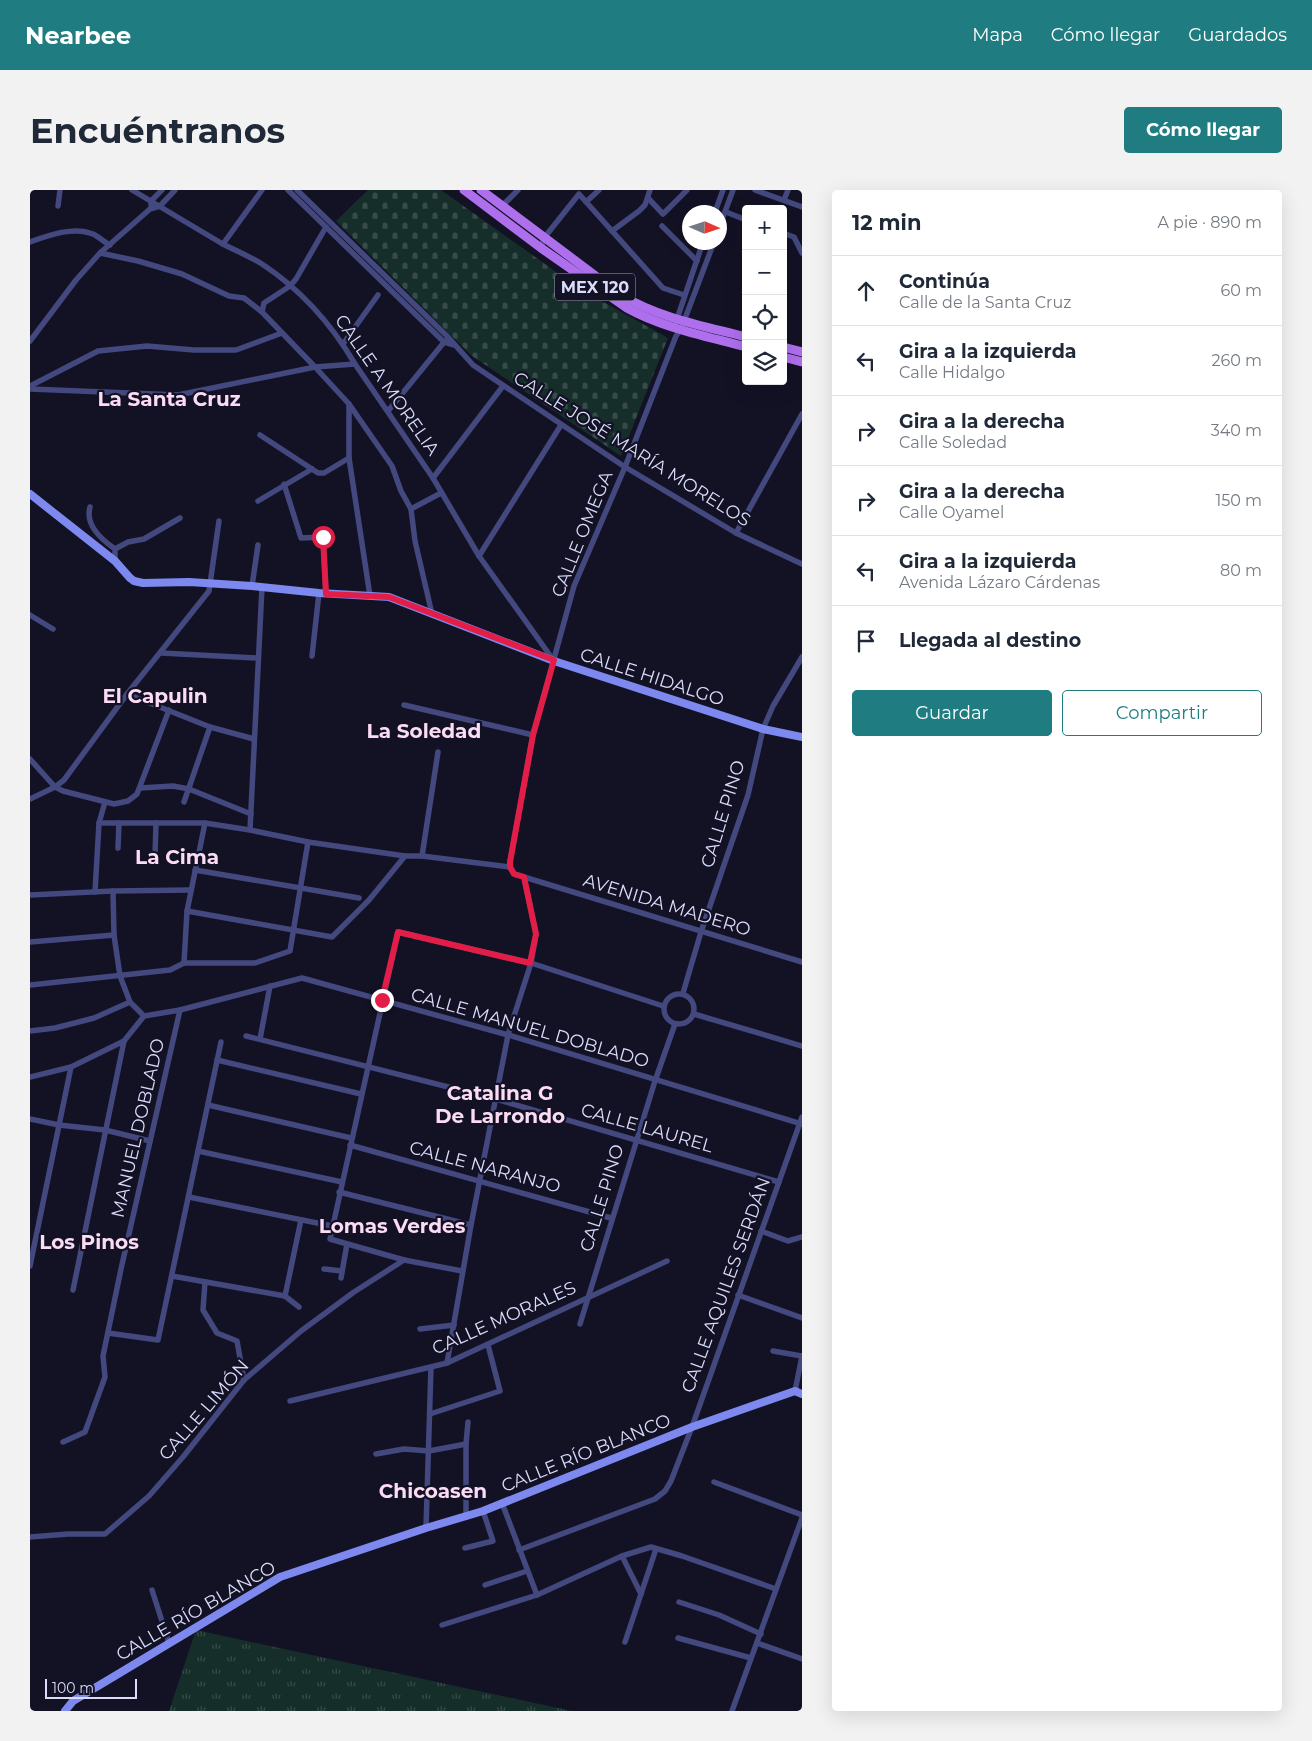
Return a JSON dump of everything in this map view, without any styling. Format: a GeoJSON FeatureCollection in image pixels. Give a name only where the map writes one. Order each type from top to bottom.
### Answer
{"type":"FeatureCollection","features":[{"type":"Feature","properties":{"kind":"main road","name":"MEX 120"},"geometry":{"type":"LineString","coordinates":[[464,190],[541,248],[639,315],[742,346]]}},
{"type":"Feature","properties":{"kind":"main road","name":"MEX 120"},"geometry":{"type":"LineString","coordinates":[[480,190],[621,295],[639,306],[679,326],[742,336]]}},
{"type":"Feature","properties":{"kind":"main road"},"geometry":{"type":"LineString","coordinates":[[787,348],[802,352]]}},
{"type":"Feature","properties":{"kind":"main road"},"geometry":{"type":"LineString","coordinates":[[787,358],[802,362]]}},
{"type":"Feature","properties":{"kind":"street"},"geometry":{"type":"LineString","coordinates":[[58,206],[60,190]]}},
{"type":"Feature","properties":{"kind":"street","name":"CALLE A MORELIA"},"geometry":{"type":"LineString","coordinates":[[132,190],[223,244],[261,264],[290,286],[316,311],[343,344],[432,478],[479,556],[554,660]]}},
{"type":"Feature","properties":{"kind":"street"},"geometry":{"type":"LineString","coordinates":[[150,209],[151,201],[162,190]]}},
{"type":"Feature","properties":{"kind":"street"},"geometry":{"type":"LineString","coordinates":[[30,341],[76,280],[100,253],[150,209],[160,206],[175,190]]}},
{"type":"Feature","properties":{"kind":"street"},"geometry":{"type":"LineString","coordinates":[[223,244],[262,190]]}},
{"type":"Feature","properties":{"kind":"street","name":"CALLE JOSÉ MARÍA MORELOS"},"geometry":{"type":"LineString","coordinates":[[288,190],[446,340],[456,346],[473,365],[625,467],[736,533],[802,564]]}},
{"type":"Feature","properties":{"kind":"street","name":"CALLE JOSÉ MARÍA MORELOS"},"geometry":{"type":"LineString","coordinates":[[297,190],[446,340]]}},
{"type":"Feature","properties":{"kind":"street"},"geometry":{"type":"LineString","coordinates":[[502,206],[518,190]]}},
{"type":"Feature","properties":{"kind":"street"},"geometry":{"type":"LineString","coordinates":[[586,202],[599,190]]}},
{"type":"Feature","properties":{"kind":"street"},"geometry":{"type":"LineString","coordinates":[[612,231],[645,205],[650,190]]}},
{"type":"Feature","properties":{"kind":"street"},"geometry":{"type":"LineString","coordinates":[[648,198],[663,214],[687,190]]}},
{"type":"Feature","properties":{"kind":"street"},"geometry":{"type":"LineString","coordinates":[[717,205],[723,190]]}},
{"type":"Feature","properties":{"kind":"street"},"geometry":{"type":"LineString","coordinates":[[727,209],[733,190]]}},
{"type":"Feature","properties":{"kind":"street"},"geometry":{"type":"LineString","coordinates":[[755,190],[802,207]]}},
{"type":"Feature","properties":{"kind":"street"},"geometry":{"type":"LineString","coordinates":[[784,200],[788,190]]}},
{"type":"Feature","properties":{"kind":"street"},"geometry":{"type":"LineString","coordinates":[[541,248],[544,238],[579,194],[663,288],[684,295]]}},
{"type":"Feature","properties":{"kind":"street"},"geometry":{"type":"LineString","coordinates":[[727,212],[742,218]]}},
{"type":"Feature","properties":{"kind":"street"},"geometry":{"type":"LineString","coordinates":[[662,226],[697,261]]}},
{"type":"Feature","properties":{"kind":"street"},"geometry":{"type":"LineString","coordinates":[[262,312],[264,303],[290,286],[296,279],[326,227]]}},
{"type":"Feature","properties":{"kind":"street"},"geometry":{"type":"LineString","coordinates":[[30,242],[72,231],[94,235],[110,245]]}},
{"type":"Feature","properties":{"kind":"street"},"geometry":{"type":"LineString","coordinates":[[787,234],[794,237],[802,253]]}},
{"type":"Feature","properties":{"kind":"street","name":"CALLE OMEGA"},"geometry":{"type":"LineString","coordinates":[[679,326],[684,295],[701,250]]}},
{"type":"Feature","properties":{"kind":"street","name":"CALLE OMEGA"},"geometry":{"type":"LineString","coordinates":[[510,867],[533,735],[574,586],[625,467],[679,326],[711,250]]}},
{"type":"Feature","properties":{"kind":"street"},"geometry":{"type":"LineString","coordinates":[[100,253],[138,261],[182,274],[229,296],[244,298],[262,312],[315,367],[349,404],[392,466],[410,509],[415,541],[432,614]]}},
{"type":"Feature","properties":{"kind":"street"},"geometry":{"type":"LineString","coordinates":[[343,344],[378,295]]}},
{"type":"Feature","properties":{"kind":"street"},"geometry":{"type":"LineString","coordinates":[[30,388],[98,351],[147,346],[194,350],[236,350],[282,333]]}},
{"type":"Feature","properties":{"kind":"street"},"geometry":{"type":"LineString","coordinates":[[388,412],[446,340]]}},
{"type":"Feature","properties":{"kind":"street"},"geometry":{"type":"LineString","coordinates":[[30,388],[178,395],[315,367],[355,364]]}},
{"type":"Feature","properties":{"kind":"street"},"geometry":{"type":"LineString","coordinates":[[432,478],[503,386]]}},
{"type":"Feature","properties":{"kind":"street"},"geometry":{"type":"LineString","coordinates":[[349,404],[349,458],[370,596]]}},
{"type":"Feature","properties":{"kind":"street"},"geometry":{"type":"LineString","coordinates":[[736,533],[802,414]]}},
{"type":"Feature","properties":{"kind":"street"},"geometry":{"type":"LineString","coordinates":[[479,556],[561,425]]}},
{"type":"Feature","properties":{"kind":"street"},"geometry":{"type":"LineString","coordinates":[[260,435],[318,473],[324,473],[349,458]]}},
{"type":"Feature","properties":{"kind":"street"},"geometry":{"type":"LineString","coordinates":[[258,501],[312,469]]}},
{"type":"Feature","properties":{"kind":"street"},"geometry":{"type":"LineString","coordinates":[[284,484],[301,538],[323,537],[322,593],[312,656]]}},
{"type":"Feature","properties":{"kind":"street"},"geometry":{"type":"LineString","coordinates":[[410,509],[441,493]]}},
{"type":"Feature","properties":{"kind":"street","name":"CALLE HIDALGO"},"geometry":{"type":"LineString","coordinates":[[30,494],[115,562],[134,581],[143,583],[252,586],[389,597],[554,660],[763,730],[802,737]]}},
{"type":"Feature","properties":{"kind":"street"},"geometry":{"type":"LineString","coordinates":[[90,507],[88,514],[93,528],[114,550],[115,562]]}},
{"type":"Feature","properties":{"kind":"street"},"geometry":{"type":"LineString","coordinates":[[114,550],[128,542],[144,539],[180,518]]}},
{"type":"Feature","properties":{"kind":"street"},"geometry":{"type":"LineString","coordinates":[[30,799],[55,788],[64,780],[127,694],[209,591],[219,521]]}},
{"type":"Feature","properties":{"kind":"street"},"geometry":{"type":"LineString","coordinates":[[252,586],[258,545]]}},
{"type":"Feature","properties":{"kind":"street"},"geometry":{"type":"LineString","coordinates":[[250,830],[262,587]]}},
{"type":"Feature","properties":{"kind":"street"},"geometry":{"type":"LineString","coordinates":[[31,616],[53,629]]}},
{"type":"Feature","properties":{"kind":"street"},"geometry":{"type":"LineString","coordinates":[[161,653],[258,658]]}},
{"type":"Feature","properties":{"kind":"street","name":"CALLE PINO"},"geometry":{"type":"LineString","coordinates":[[683,993],[701,932],[748,795],[763,730],[773,706],[802,657]]}},
{"type":"Feature","properties":{"kind":"street"},"geometry":{"type":"LineString","coordinates":[[127,694],[210,727],[254,740]]}},
{"type":"Feature","properties":{"kind":"street"},"geometry":{"type":"LineString","coordinates":[[404,705],[533,735]]}},
{"type":"Feature","properties":{"kind":"street"},"geometry":{"type":"LineString","coordinates":[[30,759],[55,788],[62,791],[114,804],[128,801],[137,794],[140,788],[169,710]]}},
{"type":"Feature","properties":{"kind":"street"},"geometry":{"type":"LineString","coordinates":[[184,802],[210,727]]}},
{"type":"Feature","properties":{"kind":"street"},"geometry":{"type":"LineString","coordinates":[[422,856],[438,752]]}},
{"type":"Feature","properties":{"kind":"street"},"geometry":{"type":"LineString","coordinates":[[140,788],[173,786],[189,789],[251,814]]}},
{"type":"Feature","properties":{"kind":"street"},"geometry":{"type":"LineString","coordinates":[[95,892],[100,823],[105,802]]}},
{"type":"Feature","properties":{"kind":"street"},"geometry":{"type":"LineString","coordinates":[[100,823],[205,823],[308,842],[405,856],[422,856],[510,867]]}},
{"type":"Feature","properties":{"kind":"street"},"geometry":{"type":"LineString","coordinates":[[118,848],[119,823]]}},
{"type":"Feature","properties":{"kind":"street"},"geometry":{"type":"LineString","coordinates":[[154,855],[156,823]]}},
{"type":"Feature","properties":{"kind":"street"},"geometry":{"type":"LineString","coordinates":[[184,963],[187,911],[205,823]]}},
{"type":"Feature","properties":{"kind":"street"},"geometry":{"type":"LineString","coordinates":[[30,985],[170,970],[184,963],[255,963],[290,951],[308,842]]}},
{"type":"Feature","properties":{"kind":"street"},"geometry":{"type":"LineString","coordinates":[[187,911],[332,937],[370,900],[405,856]]}},
{"type":"Feature","properties":{"kind":"street","name":"AVENIDA MADERO"},"geometry":{"type":"LineString","coordinates":[[510,867],[514,874],[802,962]]}},
{"type":"Feature","properties":{"kind":"street"},"geometry":{"type":"LineString","coordinates":[[195,870],[359,898]]}},
{"type":"Feature","properties":{"kind":"street"},"geometry":{"type":"LineString","coordinates":[[447,1363],[462,1271],[481,1182],[508,1036],[530,963],[536,934],[524,877]]}},
{"type":"Feature","properties":{"kind":"street"},"geometry":{"type":"LineString","coordinates":[[30,895],[191,890]]}},
{"type":"Feature","properties":{"kind":"street"},"geometry":{"type":"LineString","coordinates":[[73,1290],[124,1041],[142,1014],[132,1003],[120,976],[114,935],[113,891]]}},
{"type":"Feature","properties":{"kind":"street"},"geometry":{"type":"LineString","coordinates":[[462,1271],[404,1260],[330,1239],[398,932],[530,963],[663,1006]]}},
{"type":"Feature","properties":{"kind":"street"},"geometry":{"type":"LineString","coordinates":[[30,942],[114,935]]}},
{"type":"Feature","properties":{"kind":"street","name":"CALLE MANUEL DOBLADO"},"geometry":{"type":"LineString","coordinates":[[142,1014],[180,1010],[302,978],[508,1036],[655,1081],[801,1121]]}},
{"type":"Feature","properties":{"kind":"street"},"geometry":{"type":"LineString","coordinates":[[260,1039],[270,986]]}},
{"type":"Feature","properties":{"kind":"street"},"geometry":{"type":"LineString","coordinates":[[683,993],[693,1001],[694,1014],[686,1023],[675,1024],[666,1018],[663,1006],[670,995],[683,993]]}},
{"type":"Feature","properties":{"kind":"street"},"geometry":{"type":"LineString","coordinates":[[30,1031],[54,1028],[94,1018],[132,1003]]}},
{"type":"Feature","properties":{"kind":"street","name":"MANUEL DOBLADO"},"geometry":{"type":"LineString","coordinates":[[63,1442],[85,1432],[105,1378],[103,1356],[180,1010]]}},
{"type":"Feature","properties":{"kind":"street"},"geometry":{"type":"LineString","coordinates":[[694,1014],[802,1046]]}},
{"type":"Feature","properties":{"kind":"street","name":"CALLE PINO"},"geometry":{"type":"LineString","coordinates":[[580,1324],[611,1218],[675,1024]]}},
{"type":"Feature","properties":{"kind":"street","name":"CALLE LAUREL"},"geometry":{"type":"LineString","coordinates":[[246,1036],[496,1099],[779,1182]]}},
{"type":"Feature","properties":{"kind":"street"},"geometry":{"type":"LineString","coordinates":[[30,1077],[71,1067],[124,1041]]}},
{"type":"Feature","properties":{"kind":"street"},"geometry":{"type":"LineString","coordinates":[[108,1333],[158,1340],[221,1042]]}},
{"type":"Feature","properties":{"kind":"street"},"geometry":{"type":"LineString","coordinates":[[218,1060],[361,1094]]}},
{"type":"Feature","properties":{"kind":"street"},"geometry":{"type":"LineString","coordinates":[[30,1266],[71,1067]]}},
{"type":"Feature","properties":{"kind":"street","name":"CALLE NARANJO"},"geometry":{"type":"LineString","coordinates":[[208,1104],[351,1142],[481,1182],[611,1218]]}},
{"type":"Feature","properties":{"kind":"street"},"geometry":{"type":"LineString","coordinates":[[30,1119],[59,1125],[105,1130],[150,1140]]}},
{"type":"Feature","properties":{"kind":"street","name":"CALLE AQUILES SERDÁN"},"geometry":{"type":"LineString","coordinates":[[519,1550],[655,1499],[665,1491],[692,1427],[801,1121]]}},
{"type":"Feature","properties":{"kind":"street"},"geometry":{"type":"LineString","coordinates":[[198,1150],[342,1182]]}},
{"type":"Feature","properties":{"kind":"street"},"geometry":{"type":"LineString","coordinates":[[340,1192],[471,1225]]}},
{"type":"Feature","properties":{"kind":"street"},"geometry":{"type":"LineString","coordinates":[[188,1196],[332,1226]]}},
{"type":"Feature","properties":{"kind":"street"},"geometry":{"type":"LineString","coordinates":[[285,1296],[301,1220]]}},
{"type":"Feature","properties":{"kind":"street"},"geometry":{"type":"LineString","coordinates":[[761,1231],[788,1240],[802,1237]]}},
{"type":"Feature","properties":{"kind":"street"},"geometry":{"type":"LineString","coordinates":[[341,1278],[347,1244]]}},
{"type":"Feature","properties":{"kind":"street","name":"CALLE LIMÓN"},"geometry":{"type":"LineString","coordinates":[[30,1537],[105,1534],[149,1496],[184,1457],[244,1380],[301,1331],[354,1292],[404,1260]]}},
{"type":"Feature","properties":{"kind":"street","name":"CALLE MORALES"},"geometry":{"type":"LineString","coordinates":[[290,1401],[447,1363],[666,1261]]}},
{"type":"Feature","properties":{"kind":"street"},"geometry":{"type":"LineString","coordinates":[[324,1269],[342,1271]]}},
{"type":"Feature","properties":{"kind":"street"},"geometry":{"type":"LineString","coordinates":[[172,1276],[285,1296],[299,1307]]}},
{"type":"Feature","properties":{"kind":"street"},"geometry":{"type":"LineString","coordinates":[[205,1282],[203,1310],[217,1333],[236,1341],[244,1380]]}},
{"type":"Feature","properties":{"kind":"street"},"geometry":{"type":"LineString","coordinates":[[738,1294],[802,1318]]}},
{"type":"Feature","properties":{"kind":"street"},"geometry":{"type":"LineString","coordinates":[[420,1329],[454,1325]]}},
{"type":"Feature","properties":{"kind":"street"},"geometry":{"type":"LineString","coordinates":[[430,1414],[500,1391],[488,1345]]}},
{"type":"Feature","properties":{"kind":"street"},"geometry":{"type":"LineString","coordinates":[[773,1351],[802,1356],[799,1392]]}},
{"type":"Feature","properties":{"kind":"street"},"geometry":{"type":"LineString","coordinates":[[426,1528],[431,1367]]}},
{"type":"Feature","properties":{"kind":"street","name":"CALLE RÍO BLANCO"},"geometry":{"type":"LineString","coordinates":[[65,1711],[73,1701],[280,1577],[483,1511],[692,1427],[799,1392]]}},
{"type":"Feature","properties":{"kind":"street"},"geometry":{"type":"LineString","coordinates":[[466,1517],[466,1444],[468,1422]]}},
{"type":"Feature","properties":{"kind":"street"},"geometry":{"type":"LineString","coordinates":[[376,1454],[404,1449],[429,1451],[466,1444]]}},
{"type":"Feature","properties":{"kind":"street"},"geometry":{"type":"LineString","coordinates":[[714,1482],[802,1516],[732,1711]]}},
{"type":"Feature","properties":{"kind":"street"},"geometry":{"type":"LineString","coordinates":[[502,1503],[537,1595]]}},
{"type":"Feature","properties":{"kind":"street"},"geometry":{"type":"LineString","coordinates":[[465,1548],[493,1541],[483,1511]]}},
{"type":"Feature","properties":{"kind":"street"},"geometry":{"type":"LineString","coordinates":[[442,1625],[537,1595],[622,1556],[650,1547],[682,1556],[776,1589]]}},
{"type":"Feature","properties":{"kind":"street"},"geometry":{"type":"LineString","coordinates":[[625,1642],[656,1548]]}},
{"type":"Feature","properties":{"kind":"street"},"geometry":{"type":"LineString","coordinates":[[622,1556],[641,1594]]}},
{"type":"Feature","properties":{"kind":"street"},"geometry":{"type":"LineString","coordinates":[[485,1585],[527,1571]]}},
{"type":"Feature","properties":{"kind":"street"},"geometry":{"type":"LineString","coordinates":[[152,1590],[169,1643]]}},
{"type":"Feature","properties":{"kind":"street"},"geometry":{"type":"LineString","coordinates":[[679,1602],[719,1615],[761,1634]]}},
{"type":"Feature","properties":{"kind":"street"},"geometry":{"type":"LineString","coordinates":[[678,1638],[752,1658]]}},
{"type":"Feature","properties":{"kind":"street"},"geometry":{"type":"LineString","coordinates":[[757,1643],[802,1659]]}},
{"type":"Feature","properties":{"kind":"green space"},"geometry":{"type":"Polygon","coordinates":[[[368,190],[441,190],[580,289],[668,338],[621,456],[472,356],[336,221],[368,190]]]}},
{"type":"Feature","properties":{"kind":"green space"},"geometry":{"type":"Polygon","coordinates":[[[196,1630],[572,1711],[169,1711],[196,1630]]]}},
{"type":"Feature","properties":{"kind":"district","name":"La Santa Cruz"},"geometry":{"type":"Point","coordinates":[169,399]}},
{"type":"Feature","properties":{"kind":"district","name":"El Capulin"},"geometry":{"type":"Point","coordinates":[155,696]}},
{"type":"Feature","properties":{"kind":"district","name":"La Soledad"},"geometry":{"type":"Point","coordinates":[424,731]}},
{"type":"Feature","properties":{"kind":"district","name":"La Cima"},"geometry":{"type":"Point","coordinates":[177,857]}},
{"type":"Feature","properties":{"kind":"district","name":"Catalina G De Larrondo"},"geometry":{"type":"Point","coordinates":[500,1104]}},
{"type":"Feature","properties":{"kind":"district","name":"Lomas Verdes"},"geometry":{"type":"Point","coordinates":[392,1226]}},
{"type":"Feature","properties":{"kind":"district","name":"Los Pinos"},"geometry":{"type":"Point","coordinates":[89,1242]}},
{"type":"Feature","properties":{"kind":"district","name":"Chicoasen"},"geometry":{"type":"Point","coordinates":[433,1491]}},
{"type":"Feature","properties":{"kind":"route"},"geometry":{"type":"LineString","coordinates":[[323,537],[326,594],[389,597],[554,660],[533,735],[510,862],[510,867],[514,874],[524,877],[536,934],[530,963],[398,932],[382,1000]]}}]}
